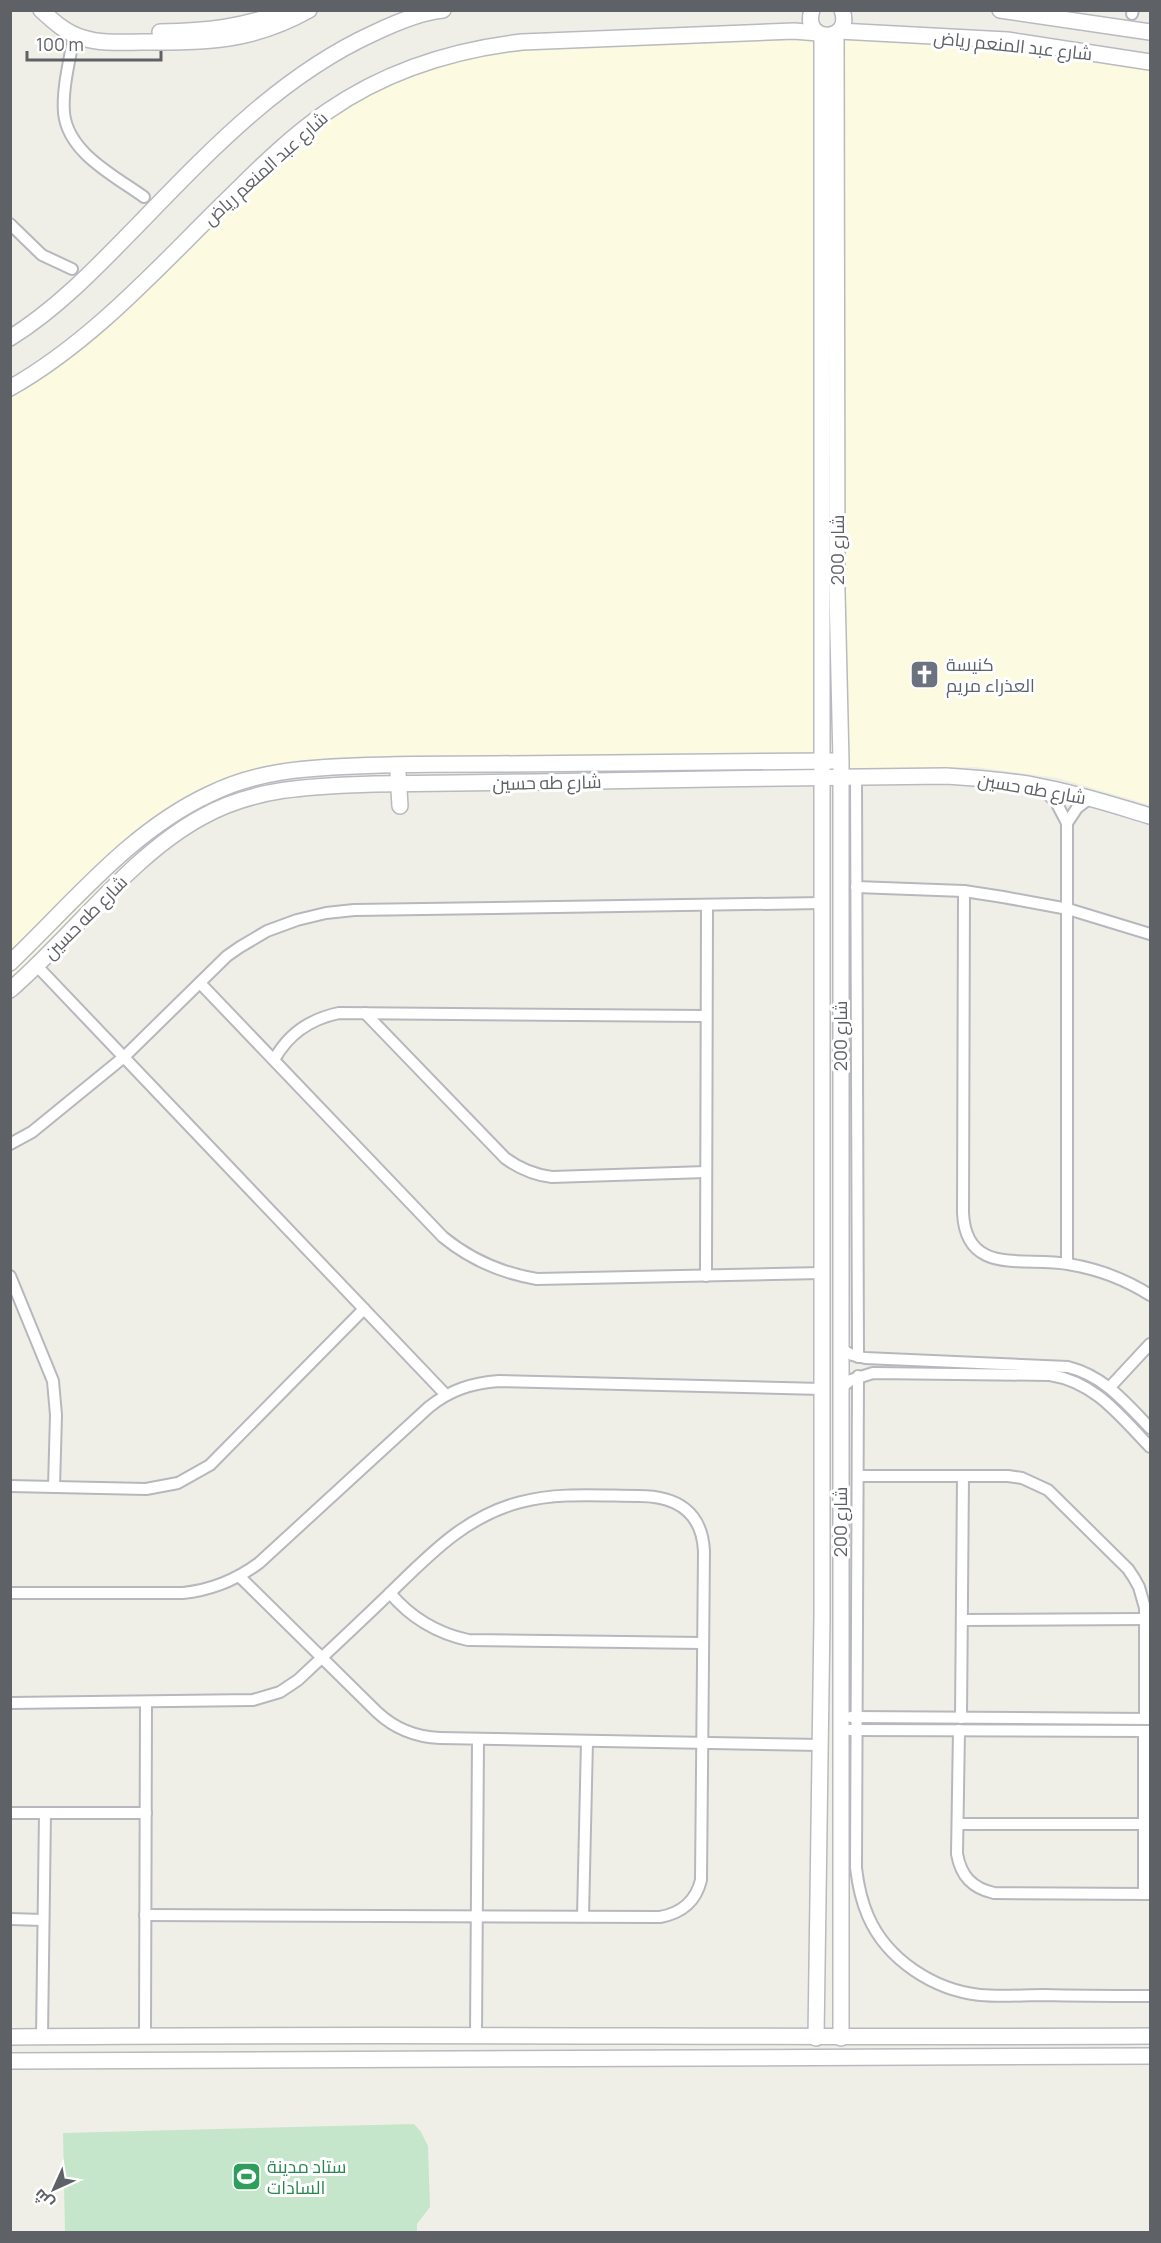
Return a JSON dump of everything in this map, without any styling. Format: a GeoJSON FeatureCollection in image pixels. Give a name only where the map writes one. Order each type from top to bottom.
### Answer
{"type":"FeatureCollection","features":[{"type":"Feature","properties":{"kind":"street"},"geometry":{"type":"LineString","coordinates":[[41,10],[58,26],[74,35],[101,42],[219,41],[268,30],[309,10]]}},
{"type":"Feature","properties":{"kind":"street"},"geometry":{"type":"LineString","coordinates":[[57,10],[71,23],[90,30],[139,33],[228,28],[260,21],[286,10]]}},
{"type":"Feature","properties":{"kind":"street"},"geometry":{"type":"LineString","coordinates":[[10,338],[74,289],[216,147],[292,81],[360,39],[410,19],[443,10]]}},
{"type":"Feature","properties":{"kind":"street"},"geometry":{"type":"LineString","coordinates":[[812,10],[810,22],[829,33],[844,23],[843,10]]}},
{"type":"Feature","properties":{"kind":"street","name":"شارع عبد المنعم رياض"},"geometry":{"type":"LineString","coordinates":[[1000,10],[1150,32]]}},
{"type":"Feature","properties":{"kind":"street","name":"شارع عبد المنعم رياض"},"geometry":{"type":"LineString","coordinates":[[10,388],[60,355],[102,320],[303,129],[352,95],[397,73],[434,59],[463,51],[522,42],[794,31],[1007,40],[1150,62]]}},
{"type":"Feature","properties":{"kind":"street","name":"شارع 200"},"geometry":{"type":"LineString","coordinates":[[816,2038],[822,1389],[821,761],[829,33]]}},
{"type":"Feature","properties":{"kind":"street","name":"شارع 200"},"geometry":{"type":"LineString","coordinates":[[829,33],[841,761],[848,777],[840,1348],[841,2038]]}},
{"type":"Feature","properties":{"kind":"street"},"geometry":{"type":"LineString","coordinates":[[74,35],[64,111],[69,134],[83,152],[144,197]]}},
{"type":"Feature","properties":{"kind":"street"},"geometry":{"type":"LineString","coordinates":[[10,224],[42,255],[72,269]]}},
{"type":"Feature","properties":{"kind":"street","name":"شارع طه حسين"},"geometry":{"type":"LineString","coordinates":[[10,963],[104,871],[151,829],[175,812],[208,794],[243,780],[281,771],[397,764],[841,761]]}},
{"type":"Feature","properties":{"kind":"street"},"geometry":{"type":"LineString","coordinates":[[397,764],[400,806]]}},
{"type":"Feature","properties":{"kind":"street","name":"شارع طه حسين"},"geometry":{"type":"LineString","coordinates":[[10,990],[138,865],[169,839],[200,817],[234,802],[284,789],[399,783],[946,776],[1038,786],[1090,798],[1150,816]]}},
{"type":"Feature","properties":{"kind":"street"},"geometry":{"type":"LineString","coordinates":[[848,777],[856,887],[858,1357]]}},
{"type":"Feature","properties":{"kind":"street"},"geometry":{"type":"LineString","coordinates":[[1038,786],[1056,802],[1067,823],[1067,1263]]}},
{"type":"Feature","properties":{"kind":"street"},"geometry":{"type":"LineString","coordinates":[[1067,823],[1077,808],[1090,798]]}},
{"type":"Feature","properties":{"kind":"street"},"geometry":{"type":"LineString","coordinates":[[1134,812],[1150,808]]}},
{"type":"Feature","properties":{"kind":"street"},"geometry":{"type":"LineString","coordinates":[[856,887],[964,891],[1068,909],[1150,934]]}},
{"type":"Feature","properties":{"kind":"street"},"geometry":{"type":"LineString","coordinates":[[964,891],[963,1226],[967,1237],[974,1247],[995,1260],[1067,1263],[1116,1277],[1150,1295]]}},
{"type":"Feature","properties":{"kind":"street"},"geometry":{"type":"LineString","coordinates":[[10,1143],[32,1132],[124,1058],[227,956],[253,939],[282,925],[326,913],[354,910],[822,903]]}},
{"type":"Feature","properties":{"kind":"street"},"geometry":{"type":"LineString","coordinates":[[706,1276],[707,905]]}},
{"type":"Feature","properties":{"kind":"street"},"geometry":{"type":"LineString","coordinates":[[36,965],[446,1395]]}},
{"type":"Feature","properties":{"kind":"street"},"geometry":{"type":"LineString","coordinates":[[200,983],[443,1237],[482,1263],[509,1273],[537,1279],[822,1273]]}},
{"type":"Feature","properties":{"kind":"street"},"geometry":{"type":"LineString","coordinates":[[273,1060],[289,1038],[311,1022],[339,1013],[706,1016]]}},
{"type":"Feature","properties":{"kind":"street"},"geometry":{"type":"LineString","coordinates":[[365,1013],[505,1158],[519,1167],[535,1174],[552,1176],[706,1172]]}},
{"type":"Feature","properties":{"kind":"street"},"geometry":{"type":"LineString","coordinates":[[10,1276],[53,1381],[56,1415],[54,1487]]}},
{"type":"Feature","properties":{"kind":"street"},"geometry":{"type":"LineString","coordinates":[[10,1486],[156,1488],[178,1483],[200,1472],[219,1457],[363,1309]]}},
{"type":"Feature","properties":{"kind":"street"},"geometry":{"type":"LineString","coordinates":[[1110,1386],[1150,1344]]}},
{"type":"Feature","properties":{"kind":"street"},"geometry":{"type":"LineString","coordinates":[[840,1348],[858,1357],[1061,1366],[1082,1370],[1110,1386],[1150,1428]]}},
{"type":"Feature","properties":{"kind":"street"},"geometry":{"type":"LineString","coordinates":[[840,1389],[858,1376],[873,1373],[1062,1377],[1095,1392],[1150,1446]]}},
{"type":"Feature","properties":{"kind":"street"},"geometry":{"type":"LineString","coordinates":[[858,1376],[856,1868],[860,1893],[874,1926],[883,1941],[901,1960],[933,1982],[951,1989],[980,1995],[1150,1996]]}},
{"type":"Feature","properties":{"kind":"street"},"geometry":{"type":"LineString","coordinates":[[10,1593],[183,1593],[218,1586],[240,1576],[259,1563],[429,1407],[446,1395],[476,1384],[498,1381],[822,1389]]}},
{"type":"Feature","properties":{"kind":"street"},"geometry":{"type":"LineString","coordinates":[[840,1724],[856,1717],[1148,1719],[1145,1618],[1139,1587],[1128,1569],[1048,1490],[1036,1483],[1015,1477],[858,1476]]}},
{"type":"Feature","properties":{"kind":"street"},"geometry":{"type":"LineString","coordinates":[[961,1718],[963,1476]]}},
{"type":"Feature","properties":{"kind":"street"},"geometry":{"type":"LineString","coordinates":[[10,1703],[253,1700],[269,1696],[289,1686],[322,1658],[457,1531],[480,1517],[508,1506],[551,1497],[661,1497],[675,1502],[697,1522],[704,1551],[701,1880],[694,1897],[680,1911],[667,1916],[145,1915]]}},
{"type":"Feature","properties":{"kind":"street"},"geometry":{"type":"LineString","coordinates":[[240,1576],[377,1712],[394,1726],[423,1737],[820,1745]]}},
{"type":"Feature","properties":{"kind":"street"},"geometry":{"type":"LineString","coordinates":[[390,1593],[405,1610],[424,1624],[444,1634],[468,1640],[703,1643]]}},
{"type":"Feature","properties":{"kind":"street"},"geometry":{"type":"LineString","coordinates":[[962,1620],[1145,1618]]}},
{"type":"Feature","properties":{"kind":"street"},"geometry":{"type":"LineString","coordinates":[[145,2037],[146,1702]]}},
{"type":"Feature","properties":{"kind":"street"},"geometry":{"type":"LineString","coordinates":[[840,1724],[856,1730],[959,1730],[1147,1731],[1144,1824],[1147,1894],[994,1893],[972,1884],[959,1865],[959,1730]]}},
{"type":"Feature","properties":{"kind":"street"},"geometry":{"type":"LineString","coordinates":[[476,2036],[478,1739]]}},
{"type":"Feature","properties":{"kind":"street"},"geometry":{"type":"LineString","coordinates":[[584,1916],[587,1741]]}},
{"type":"Feature","properties":{"kind":"street"},"geometry":{"type":"LineString","coordinates":[[42,2037],[45,1813]]}},
{"type":"Feature","properties":{"kind":"street"},"geometry":{"type":"LineString","coordinates":[[10,1814],[146,1813]]}},
{"type":"Feature","properties":{"kind":"street"},"geometry":{"type":"LineString","coordinates":[[958,1824],[1144,1824]]}},
{"type":"Feature","properties":{"kind":"street"},"geometry":{"type":"LineString","coordinates":[[10,1919],[43,1920]]}},
{"type":"Feature","properties":{"kind":"street"},"geometry":{"type":"LineString","coordinates":[[10,2037],[1150,2036]]}},
{"type":"Feature","properties":{"kind":"street"},"geometry":{"type":"LineString","coordinates":[[10,2061],[1150,2056]]}},
{"type":"Feature","properties":{"kind":"shaded area"},"geometry":{"type":"Polygon","coordinates":[[[861,40],[965,42],[1150,66],[1150,805],[1058,778],[976,767],[318,775],[250,786],[190,813],[126,863],[11,977],[11,383],[84,327],[269,148],[331,100],[376,76],[521,42],[861,40]]]}},
{"type":"Feature","properties":{"kind":"green space","name":"ستاد مدينة السادات"},"geometry":{"type":"Polygon","coordinates":[[[414,2124],[428,2146],[430,2207],[417,2224],[417,2232],[65,2232],[63,2133],[414,2124]]]}},
{"type":"Feature","properties":{"kind":"place","name":"كنيسة العذراء مريم"},"geometry":{"type":"Point","coordinates":[925,674]}},
{"type":"Feature","properties":{"kind":"place","name":"ستاد مدينة السادات"},"geometry":{"type":"Point","coordinates":[246,2176]}}]}
